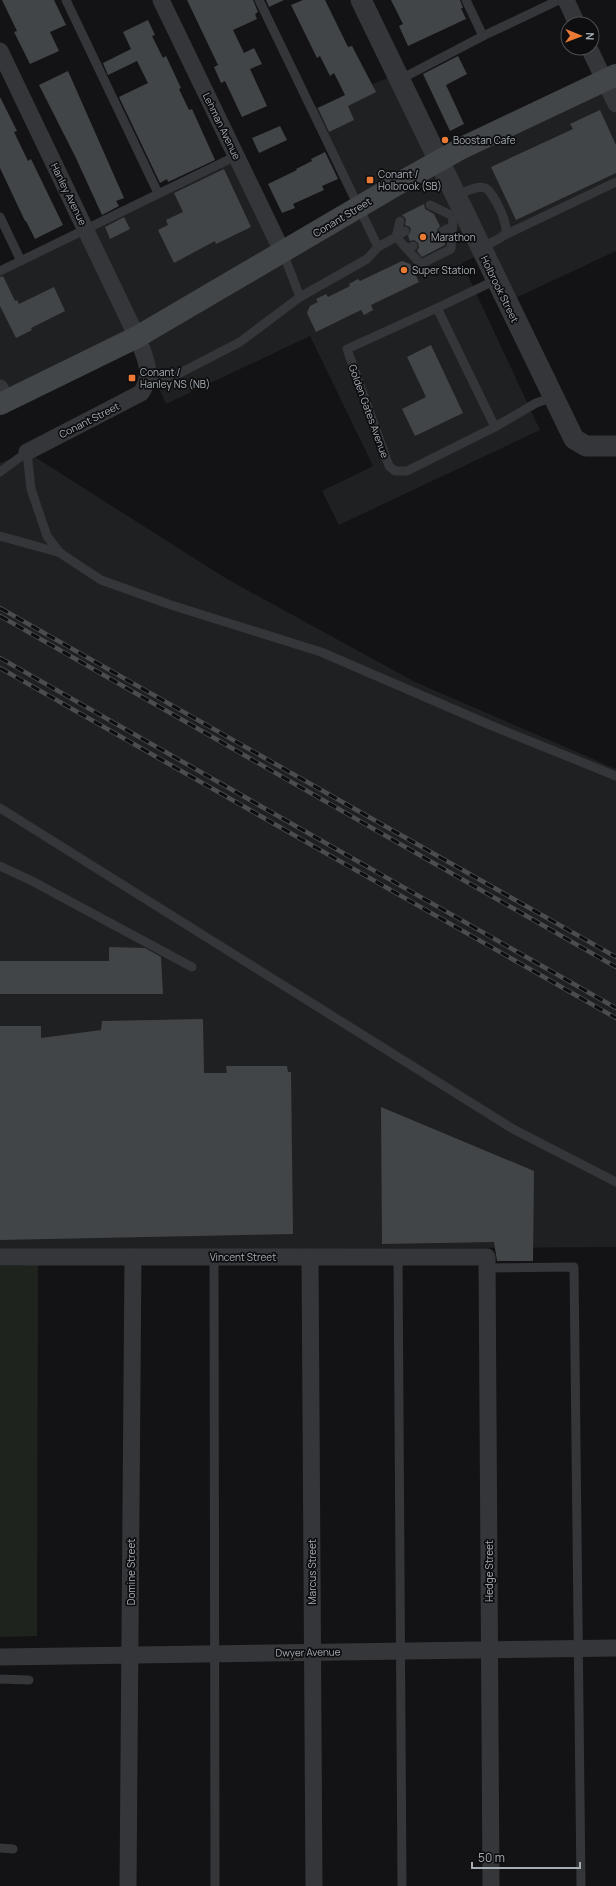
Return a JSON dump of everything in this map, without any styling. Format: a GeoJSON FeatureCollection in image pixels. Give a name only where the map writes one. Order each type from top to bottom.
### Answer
{"type":"FeatureCollection","features":[{"type":"Feature","properties":{"kind":"main road","name":"Conant Street"},"geometry":{"type":"LineString","coordinates":[[2,397],[137,337],[438,161],[462,148],[610,78]]}},
{"type":"Feature","properties":{"kind":"street","name":"Lehman Avenue"},"geometry":{"type":"LineString","coordinates":[[161,0],[283,253]]}},
{"type":"Feature","properties":{"kind":"street","name":"Holbrook Street"},"geometry":{"type":"LineString","coordinates":[[361,0],[438,161],[454,212],[480,247],[574,438],[582,444],[594,447],[616,446]]}},
{"type":"Feature","properties":{"kind":"street"},"geometry":{"type":"LineString","coordinates":[[566,0],[574,16]]}},
{"type":"Feature","properties":{"kind":"street","name":"Hanley Avenue"},"geometry":{"type":"LineString","coordinates":[[0,51],[137,337]]}},
{"type":"Feature","properties":{"kind":"street"},"geometry":{"type":"LineString","coordinates":[[595,56],[610,78],[616,104]]}},
{"type":"Feature","properties":{"kind":"street"},"geometry":{"type":"LineString","coordinates":[[137,337],[147,363],[146,385]]}},
{"type":"Feature","properties":{"kind":"street","name":"Conant Street"},"geometry":{"type":"LineString","coordinates":[[27,452],[140,393],[146,385]]}},
{"type":"Feature","properties":{"kind":"street","name":"Vincent Street"},"geometry":{"type":"LineString","coordinates":[[0,1257],[398,1257],[487,1263]]}},
{"type":"Feature","properties":{"kind":"street","name":"Domine Street"},"geometry":{"type":"LineString","coordinates":[[128,1886],[133,1257]]}},
{"type":"Feature","properties":{"kind":"street","name":"Marcus Street"},"geometry":{"type":"LineString","coordinates":[[310,1257],[314,1886]]}},
{"type":"Feature","properties":{"kind":"street","name":"Hedge Street"},"geometry":{"type":"LineString","coordinates":[[487,1263],[491,1886]]}},
{"type":"Feature","properties":{"kind":"street","name":"Dwyer Avenue"},"geometry":{"type":"LineString","coordinates":[[0,1657],[616,1648]]}},
{"type":"Feature","properties":{"kind":"lane"},"geometry":{"type":"LineString","coordinates":[[66,0],[158,194]]}},
{"type":"Feature","properties":{"kind":"lane"},"geometry":{"type":"LineString","coordinates":[[259,0],[378,247]]}},
{"type":"Feature","properties":{"kind":"lane"},"geometry":{"type":"LineString","coordinates":[[466,0],[483,36]]}},
{"type":"Feature","properties":{"kind":"lane"},"geometry":{"type":"LineString","coordinates":[[399,80],[483,36],[559,0]]}},
{"type":"Feature","properties":{"kind":"lane"},"geometry":{"type":"LineString","coordinates":[[0,271],[236,156]]}},
{"type":"Feature","properties":{"kind":"lane"},"geometry":{"type":"LineString","coordinates":[[480,247],[616,182]]}},
{"type":"Feature","properties":{"kind":"lane"},"geometry":{"type":"LineString","coordinates":[[443,231],[454,212],[478,187],[484,187],[491,192],[506,224],[506,232],[503,236]]}},
{"type":"Feature","properties":{"kind":"lane"},"geometry":{"type":"LineString","coordinates":[[430,205],[454,212]]}},
{"type":"Feature","properties":{"kind":"lane"},"geometry":{"type":"LineString","coordinates":[[436,216],[454,212]]}},
{"type":"Feature","properties":{"kind":"lane"},"geometry":{"type":"LineString","coordinates":[[396,237],[410,248],[420,264],[451,249],[454,212]]}},
{"type":"Feature","properties":{"kind":"lane"},"geometry":{"type":"LineString","coordinates":[[0,217],[21,261]]}},
{"type":"Feature","properties":{"kind":"lane"},"geometry":{"type":"LineString","coordinates":[[396,237],[400,221]]}},
{"type":"Feature","properties":{"kind":"lane"},"geometry":{"type":"LineString","coordinates":[[146,385],[180,373],[240,342],[300,297],[367,259],[378,247],[406,232]]}},
{"type":"Feature","properties":{"kind":"lane"},"geometry":{"type":"LineString","coordinates":[[283,253],[300,297]]}},
{"type":"Feature","properties":{"kind":"lane","name":"Golden Gates Avenue"},"geometry":{"type":"LineString","coordinates":[[495,427],[407,470],[396,471],[389,466],[347,349],[496,280]]}},
{"type":"Feature","properties":{"kind":"lane"},"geometry":{"type":"LineString","coordinates":[[437,308],[495,427],[536,403],[554,397]]}},
{"type":"Feature","properties":{"kind":"lane"},"geometry":{"type":"LineString","coordinates":[[0,472],[27,452]]}},
{"type":"Feature","properties":{"kind":"lane"},"geometry":{"type":"LineString","coordinates":[[27,452],[31,490],[47,536],[60,553],[101,580],[171,605],[321,652],[490,725],[616,776]]}},
{"type":"Feature","properties":{"kind":"lane"},"geometry":{"type":"LineString","coordinates":[[0,536],[60,553]]}},
{"type":"Feature","properties":{"kind":"lane"},"geometry":{"type":"LineString","coordinates":[[0,808],[513,1129],[616,1182]]}},
{"type":"Feature","properties":{"kind":"lane"},"geometry":{"type":"LineString","coordinates":[[0,866],[32,881],[192,967]]}},
{"type":"Feature","properties":{"kind":"lane"},"geometry":{"type":"LineString","coordinates":[[214,1257],[215,1886]]}},
{"type":"Feature","properties":{"kind":"lane"},"geometry":{"type":"LineString","coordinates":[[398,1257],[402,1886]]}},
{"type":"Feature","properties":{"kind":"lane"},"geometry":{"type":"LineString","coordinates":[[487,1263],[574,1267],[581,1886]]}},
{"type":"Feature","properties":{"kind":"lane"},"geometry":{"type":"LineString","coordinates":[[0,1679],[29,1680]]}},
{"type":"Feature","properties":{"kind":"lane"},"geometry":{"type":"LineString","coordinates":[[0,1848],[13,1848]]}},
{"type":"Feature","properties":{"kind":"shaded area"},"geometry":{"type":"Polygon","coordinates":[[[397,74],[438,161],[616,75],[616,251],[507,302],[483,253],[462,263],[540,430],[339,525],[322,491],[373,466],[310,336],[166,404],[137,337],[7,401],[0,388],[0,271],[236,156],[283,253],[358,208],[311,110],[397,74]]]}},
{"type":"Feature","properties":{"kind":"shaded area"},"geometry":{"type":"Polygon","coordinates":[[[27,452],[227,579],[415,682],[616,769],[616,1247],[0,1251],[0,463],[27,452]]]}},
{"type":"Feature","properties":{"kind":"shaded area"},"geometry":{"type":"Polygon","coordinates":[[[38,1265],[37,1636],[0,1637],[0,1266],[38,1265]]]}},
{"type":"Feature","properties":{"kind":"building"},"geometry":{"type":"Polygon","coordinates":[[[2,0],[54,0],[66,25],[50,32],[59,51],[30,64],[14,32],[17,31],[2,0]]]}},
{"type":"Feature","properties":{"kind":"building"},"geometry":{"type":"Polygon","coordinates":[[[187,0],[253,0],[258,12],[255,14],[257,19],[233,30],[244,53],[254,48],[262,64],[250,69],[267,106],[242,117],[225,81],[221,83],[214,67],[218,65],[187,0]]]}},
{"type":"Feature","properties":{"kind":"building"},"geometry":{"type":"Polygon","coordinates":[[[266,0],[284,0],[269,7],[266,0]]]}},
{"type":"Feature","properties":{"kind":"building"},"geometry":{"type":"Polygon","coordinates":[[[303,0],[325,0],[348,47],[352,46],[376,92],[348,106],[354,120],[329,132],[318,108],[345,95],[334,73],[330,76],[320,56],[317,58],[291,5],[303,0]]]}},
{"type":"Feature","properties":{"kind":"building"},"geometry":{"type":"Polygon","coordinates":[[[391,0],[460,0],[463,8],[461,8],[466,19],[408,46],[399,26],[403,24],[391,0]]]}},
{"type":"Feature","properties":{"kind":"building"},"geometry":{"type":"Polygon","coordinates":[[[148,20],[155,35],[152,36],[163,58],[166,56],[181,88],[179,89],[189,110],[192,109],[215,160],[168,182],[167,179],[160,183],[119,97],[148,83],[137,61],[108,75],[103,63],[131,49],[123,32],[148,20]]]}},
{"type":"Feature","properties":{"kind":"building"},"geometry":{"type":"Polygon","coordinates":[[[458,56],[467,74],[446,85],[464,124],[450,131],[423,74],[458,56]]]}},
{"type":"Feature","properties":{"kind":"building"},"geometry":{"type":"Polygon","coordinates":[[[68,71],[124,198],[116,201],[119,206],[102,215],[75,156],[39,85],[68,71]]]}},
{"type":"Feature","properties":{"kind":"building"},"geometry":{"type":"Polygon","coordinates":[[[0,97],[17,131],[14,132],[28,161],[31,159],[63,225],[35,239],[0,168],[0,97]]]}},
{"type":"Feature","properties":{"kind":"building"},"geometry":{"type":"Polygon","coordinates":[[[600,110],[616,145],[616,173],[516,220],[491,167],[573,129],[570,124],[600,110]]]}},
{"type":"Feature","properties":{"kind":"building"},"geometry":{"type":"Polygon","coordinates":[[[280,126],[287,140],[259,153],[252,138],[280,126]]]}},
{"type":"Feature","properties":{"kind":"building"},"geometry":{"type":"Polygon","coordinates":[[[325,152],[338,179],[322,186],[324,190],[293,204],[295,208],[282,213],[268,184],[297,170],[296,169],[312,161],[311,159],[325,152]]]}},
{"type":"Feature","properties":{"kind":"building"},"geometry":{"type":"Polygon","coordinates":[[[224,169],[251,227],[216,244],[215,241],[174,263],[158,230],[168,225],[166,220],[183,212],[174,193],[224,169]]]}},
{"type":"Feature","properties":{"kind":"building"},"geometry":{"type":"Polygon","coordinates":[[[424,204],[425,209],[434,214],[440,226],[437,230],[438,234],[442,237],[446,236],[445,245],[422,257],[417,251],[419,247],[418,243],[414,240],[410,241],[408,236],[411,230],[410,227],[405,225],[406,219],[402,215],[424,204]]]}},
{"type":"Feature","properties":{"kind":"building"},"geometry":{"type":"Polygon","coordinates":[[[124,217],[130,229],[110,239],[105,227],[124,217]]]}},
{"type":"Feature","properties":{"kind":"building"},"geometry":{"type":"Polygon","coordinates":[[[402,261],[410,264],[419,282],[371,305],[373,310],[364,315],[361,310],[316,332],[307,313],[310,306],[318,302],[316,299],[326,294],[328,297],[350,286],[349,284],[358,279],[360,281],[402,261]]]}},
{"type":"Feature","properties":{"kind":"building"},"geometry":{"type":"Polygon","coordinates":[[[3,276],[15,301],[17,300],[19,304],[54,287],[65,311],[31,328],[32,330],[16,338],[0,306],[0,277],[3,276]]]}},
{"type":"Feature","properties":{"kind":"building"},"geometry":{"type":"Polygon","coordinates":[[[431,345],[463,413],[415,436],[402,409],[426,397],[407,357],[431,345]]]}},
{"type":"Feature","properties":{"kind":"building"},"geometry":{"type":"Polygon","coordinates":[[[109,947],[145,948],[161,957],[163,994],[0,994],[0,961],[109,961],[109,947]]]}},
{"type":"Feature","properties":{"kind":"building"},"geometry":{"type":"Polygon","coordinates":[[[203,1019],[204,1073],[227,1073],[226,1066],[287,1066],[288,1072],[291,1072],[293,1234],[0,1240],[0,1026],[41,1026],[41,1038],[101,1030],[102,1021],[203,1019]]]}},
{"type":"Feature","properties":{"kind":"building"},"geometry":{"type":"Polygon","coordinates":[[[381,1107],[534,1171],[533,1261],[497,1261],[494,1242],[382,1244],[381,1107]]]}},
{"type":"Feature","properties":{"kind":"railway"},"geometry":{"type":"LineString","coordinates":[[0,608],[616,957]]}},
{"type":"Feature","properties":{"kind":"railway"},"geometry":{"type":"LineString","coordinates":[[0,616],[616,967]]}},
{"type":"Feature","properties":{"kind":"railway"},"geometry":{"type":"LineString","coordinates":[[0,658],[616,1008]]}},
{"type":"Feature","properties":{"kind":"railway"},"geometry":{"type":"LineString","coordinates":[[0,668],[616,1018]]}},
{"type":"Feature","properties":{"kind":"place","name":"Boostan Cafe"},"geometry":{"type":"Point","coordinates":[445,140]}},
{"type":"Feature","properties":{"kind":"place","name":"Conant / Holbrook (SB)"},"geometry":{"type":"Point","coordinates":[370,180]}},
{"type":"Feature","properties":{"kind":"place","name":"Marathon"},"geometry":{"type":"Point","coordinates":[423,237]}},
{"type":"Feature","properties":{"kind":"place","name":"Super Station"},"geometry":{"type":"Point","coordinates":[404,270]}},
{"type":"Feature","properties":{"kind":"place","name":"Conant / Hanley NS (NB)"},"geometry":{"type":"Point","coordinates":[132,378]}}]}
